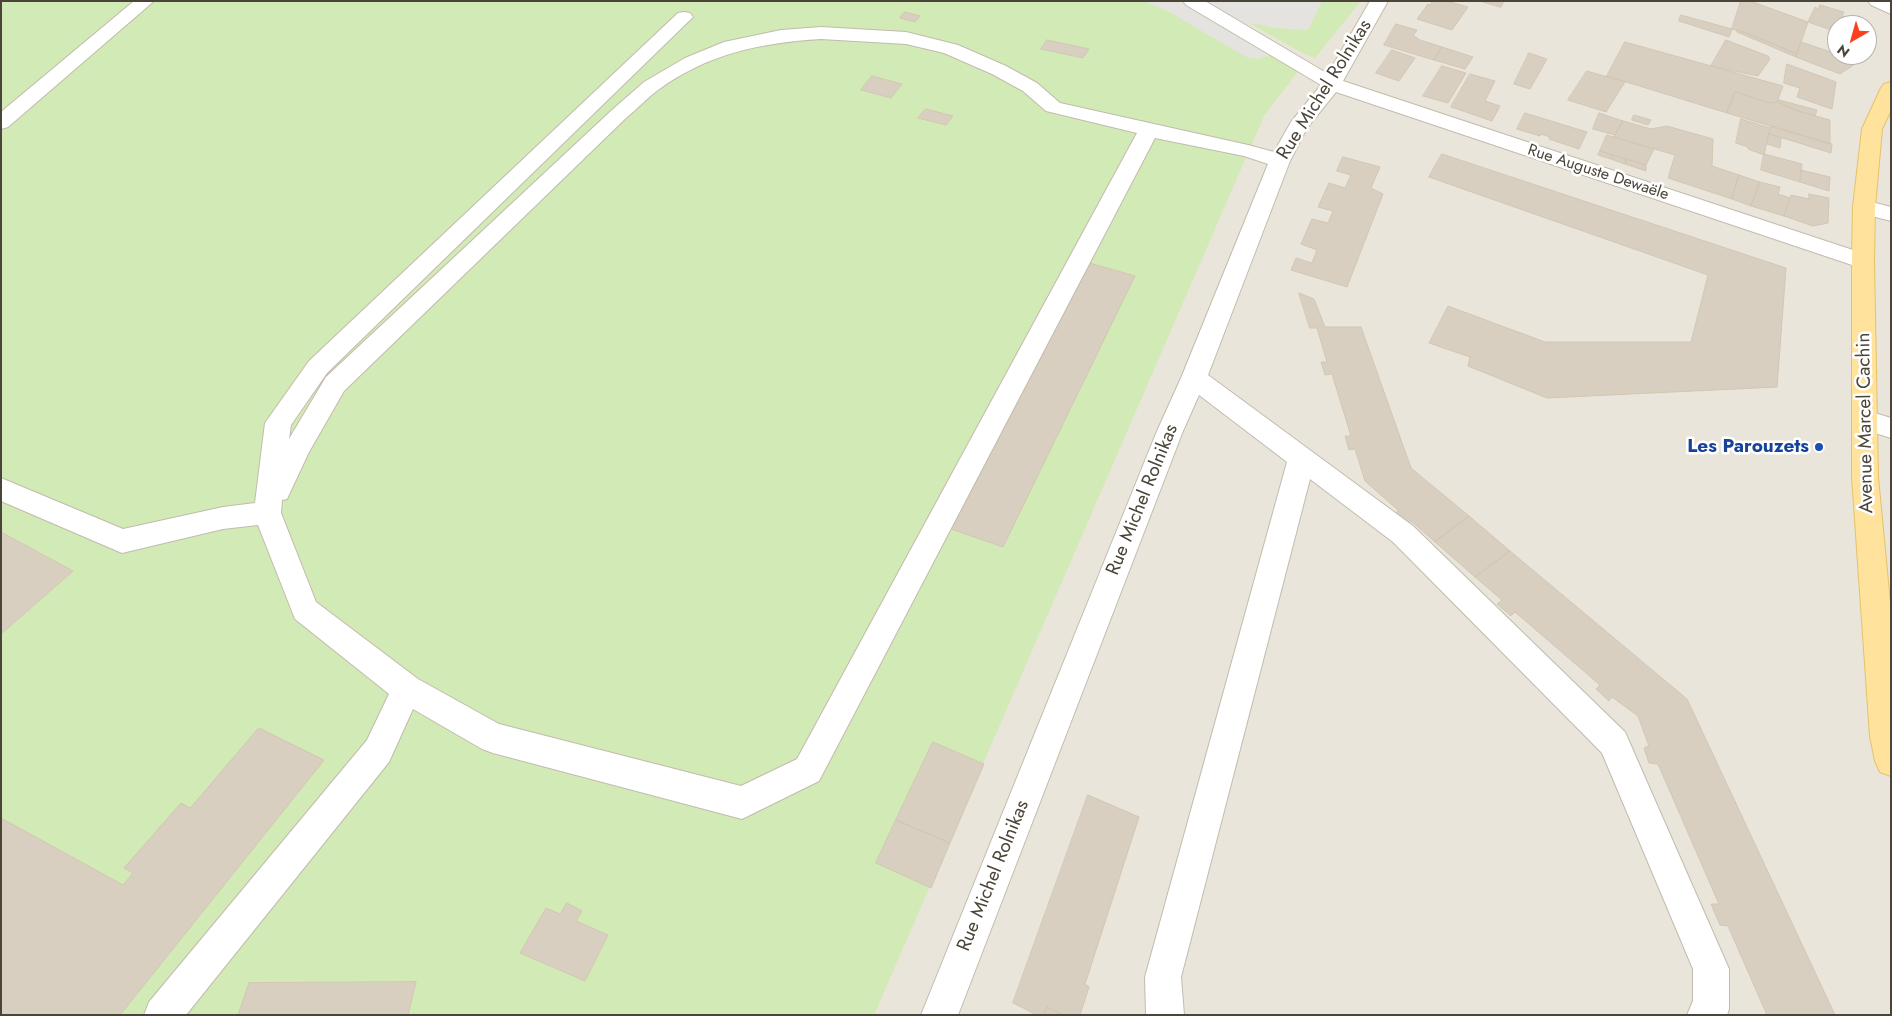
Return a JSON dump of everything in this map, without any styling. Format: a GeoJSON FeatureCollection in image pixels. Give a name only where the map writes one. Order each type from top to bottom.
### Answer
{"type":"FeatureCollection","features":[{"type":"Feature","properties":{"kind":"main road","name":"Avenue Marcel Cachin"},"geometry":{"type":"LineString","coordinates":[[1891,88],[1872,129],[1864,207],[1863,261],[1865,477],[1886,736],[1891,761]]}},
{"type":"Feature","properties":{"kind":"street"},"geometry":{"type":"LineString","coordinates":[[1,123],[145,1]]}},
{"type":"Feature","properties":{"kind":"street","name":"Rue Auguste Dewaële"},"geometry":{"type":"LineString","coordinates":[[1192,1],[1332,84],[1863,261]]}},
{"type":"Feature","properties":{"kind":"street","name":"Rue Michel Rolnikas"},"geometry":{"type":"LineString","coordinates":[[939,1015],[1166,440],[1194,378],[1280,161],[1298,126],[1332,84],[1379,1]]}},
{"type":"Feature","properties":{"kind":"street"},"geometry":{"type":"LineString","coordinates":[[1877,1],[1891,9]]}},
{"type":"Feature","properties":{"kind":"street"},"geometry":{"type":"LineString","coordinates":[[684,17],[318,367],[278,423],[267,513],[306,610],[407,689],[492,738],[742,803],[808,770],[1149,130]]}},
{"type":"Feature","properties":{"kind":"street"},"geometry":{"type":"LineString","coordinates":[[267,513],[298,449],[335,384],[619,114],[651,86],[692,62],[731,46],[781,36],[821,32],[906,38],[951,49],[999,70],[1030,87],[1053,107],[1248,151],[1280,161]]}},
{"type":"Feature","properties":{"kind":"street"},"geometry":{"type":"LineString","coordinates":[[1864,207],[1891,214]]}},
{"type":"Feature","properties":{"kind":"street"},"geometry":{"type":"LineString","coordinates":[[1194,378],[1403,534],[1614,743],[1711,969],[1710,1013]]}},
{"type":"Feature","properties":{"kind":"street"},"geometry":{"type":"LineString","coordinates":[[1864,420],[1891,428]]}},
{"type":"Feature","properties":{"kind":"street"},"geometry":{"type":"LineString","coordinates":[[1165,1015],[1163,977],[1302,457]]}},
{"type":"Feature","properties":{"kind":"street"},"geometry":{"type":"LineString","coordinates":[[1,490],[122,540],[223,518],[267,513]]}},
{"type":"Feature","properties":{"kind":"street"},"geometry":{"type":"LineString","coordinates":[[162,1015],[378,751],[407,689]]}},
{"type":"Feature","properties":{"kind":"shaded area"},"geometry":{"type":"Polygon","coordinates":[[[1,1],[1891,1],[1891,1015],[1,1015],[1,1]]]}},
{"type":"Feature","properties":{"kind":"shaded area"},"geometry":{"type":"Polygon","coordinates":[[[1145,1],[1322,1],[1308,30],[1276,28],[1251,22],[1235,30],[1273,54],[1258,59],[1246,57],[1171,13],[1145,1]]]}},
{"type":"Feature","properties":{"kind":"green space"},"geometry":{"type":"Polygon","coordinates":[[[1,1],[1145,1],[1273,54],[1299,70],[1264,116],[874,1015],[1,1015],[1,1]]]}},
{"type":"Feature","properties":{"kind":"green space"},"geometry":{"type":"Polygon","coordinates":[[[1322,1],[1361,1],[1315,58],[1306,55],[1249,23],[1308,30],[1322,1]]]}},
{"type":"Feature","properties":{"kind":"building"},"geometry":{"type":"Polygon","coordinates":[[[1433,1],[1447,1],[1468,7],[1452,30],[1417,19],[1428,4],[1430,5],[1433,1]]]}},
{"type":"Feature","properties":{"kind":"building"},"geometry":{"type":"Polygon","coordinates":[[[1480,1],[1504,1],[1501,7],[1480,1]]]}},
{"type":"Feature","properties":{"kind":"building"},"geometry":{"type":"Polygon","coordinates":[[[1741,1],[1750,1],[1808,22],[1797,54],[1750,34],[1732,29],[1741,1]]]}},
{"type":"Feature","properties":{"kind":"building"},"geometry":{"type":"Polygon","coordinates":[[[1820,5],[1844,12],[1842,15],[1827,15],[1827,29],[1808,22],[1815,7],[1818,9],[1820,5]]]}},
{"type":"Feature","properties":{"kind":"building"},"geometry":{"type":"Polygon","coordinates":[[[905,12],[920,16],[915,22],[900,18],[905,12]]]}},
{"type":"Feature","properties":{"kind":"building"},"geometry":{"type":"Polygon","coordinates":[[[1681,15],[1732,29],[1729,37],[1679,21],[1681,15]]]}},
{"type":"Feature","properties":{"kind":"building"},"geometry":{"type":"Polygon","coordinates":[[[1396,24],[1417,30],[1413,36],[1417,39],[1442,47],[1434,60],[1384,45],[1396,24]]]}},
{"type":"Feature","properties":{"kind":"building"},"geometry":{"type":"Polygon","coordinates":[[[1738,30],[1797,54],[1796,57],[1737,32],[1738,30]]]}},
{"type":"Feature","properties":{"kind":"building"},"geometry":{"type":"Polygon","coordinates":[[[1047,40],[1089,49],[1083,58],[1041,49],[1047,40]]]}},
{"type":"Feature","properties":{"kind":"building"},"geometry":{"type":"Polygon","coordinates":[[[1726,40],[1768,56],[1770,59],[1758,76],[1711,66],[1726,40]]]}},
{"type":"Feature","properties":{"kind":"building"},"geometry":{"type":"Polygon","coordinates":[[[1625,42],[1783,86],[1777,102],[1770,103],[1735,92],[1727,113],[1607,76],[1625,42]]]}},
{"type":"Feature","properties":{"kind":"building"},"geometry":{"type":"Polygon","coordinates":[[[1801,42],[1827,51],[1827,65],[1854,65],[1840,74],[1796,57],[1801,42]]]}},
{"type":"Feature","properties":{"kind":"building"},"geometry":{"type":"Polygon","coordinates":[[[1442,47],[1473,57],[1465,69],[1434,60],[1442,47]]]}},
{"type":"Feature","properties":{"kind":"building"},"geometry":{"type":"Polygon","coordinates":[[[1392,50],[1415,58],[1399,81],[1376,73],[1392,50]]]}},
{"type":"Feature","properties":{"kind":"building"},"geometry":{"type":"Polygon","coordinates":[[[1529,53],[1547,59],[1530,89],[1514,84],[1529,53]]]}},
{"type":"Feature","properties":{"kind":"building"},"geometry":{"type":"Polygon","coordinates":[[[1787,64],[1836,82],[1832,109],[1797,97],[1800,88],[1784,83],[1787,64]]]}},
{"type":"Feature","properties":{"kind":"building"},"geometry":{"type":"Polygon","coordinates":[[[1442,66],[1466,73],[1448,103],[1423,96],[1442,66]]]}},
{"type":"Feature","properties":{"kind":"building"},"geometry":{"type":"Polygon","coordinates":[[[1587,71],[1625,82],[1606,112],[1568,100],[1587,71]]]}},
{"type":"Feature","properties":{"kind":"building"},"geometry":{"type":"Polygon","coordinates":[[[1470,74],[1495,81],[1485,101],[1500,106],[1492,121],[1451,107],[1470,74]]]}},
{"type":"Feature","properties":{"kind":"building"},"geometry":{"type":"Polygon","coordinates":[[[872,76],[902,84],[891,98],[861,90],[872,76]]]}},
{"type":"Feature","properties":{"kind":"building"},"geometry":{"type":"Polygon","coordinates":[[[1735,92],[1770,103],[1777,102],[1798,111],[1830,120],[1830,144],[1727,113],[1735,92]]]}},
{"type":"Feature","properties":{"kind":"building"},"geometry":{"type":"Polygon","coordinates":[[[1779,100],[1817,110],[1815,116],[1798,111],[1779,102],[1779,100]]]}},
{"type":"Feature","properties":{"kind":"building"},"geometry":{"type":"Polygon","coordinates":[[[926,109],[953,116],[946,125],[918,118],[926,109]]]}},
{"type":"Feature","properties":{"kind":"building"},"geometry":{"type":"Polygon","coordinates":[[[1525,113],[1587,132],[1579,149],[1549,139],[1550,137],[1541,134],[1540,136],[1517,129],[1525,113]]]}},
{"type":"Feature","properties":{"kind":"building"},"geometry":{"type":"Polygon","coordinates":[[[1599,113],[1623,121],[1615,135],[1593,129],[1599,113]]]}},
{"type":"Feature","properties":{"kind":"building"},"geometry":{"type":"Polygon","coordinates":[[[1634,115],[1651,120],[1648,125],[1632,120],[1634,115]]]}},
{"type":"Feature","properties":{"kind":"building"},"geometry":{"type":"Polygon","coordinates":[[[1741,119],[1770,128],[1764,155],[1736,143],[1741,119]]]}},
{"type":"Feature","properties":{"kind":"building"},"geometry":{"type":"Polygon","coordinates":[[[1623,121],[1651,129],[1667,126],[1713,139],[1712,166],[1739,175],[1732,199],[1668,178],[1675,155],[1614,137],[1623,121]]]}},
{"type":"Feature","properties":{"kind":"building"},"geometry":{"type":"Polygon","coordinates":[[[1771,126],[1832,144],[1831,153],[1770,134],[1771,126]]]}},
{"type":"Feature","properties":{"kind":"building"},"geometry":{"type":"Polygon","coordinates":[[[1770,134],[1781,138],[1780,148],[1767,144],[1770,134]]]}},
{"type":"Feature","properties":{"kind":"building"},"geometry":{"type":"Polygon","coordinates":[[[1607,135],[1654,149],[1646,165],[1600,151],[1607,135]]]}},
{"type":"Feature","properties":{"kind":"building"},"geometry":{"type":"Polygon","coordinates":[[[1600,151],[1613,155],[1611,159],[1598,155],[1600,151]]]}},
{"type":"Feature","properties":{"kind":"building"},"geometry":{"type":"Polygon","coordinates":[[[1442,154],[1786,268],[1777,387],[1547,398],[1468,366],[1470,357],[1429,343],[1448,306],[1545,342],[1691,342],[1708,275],[1429,177],[1442,154]]]}},
{"type":"Feature","properties":{"kind":"building"},"geometry":{"type":"Polygon","coordinates":[[[1764,154],[1802,164],[1800,182],[1761,170],[1764,154]]]}},
{"type":"Feature","properties":{"kind":"building"},"geometry":{"type":"Polygon","coordinates":[[[1613,155],[1627,159],[1625,164],[1611,159],[1613,155]]]}},
{"type":"Feature","properties":{"kind":"building"},"geometry":{"type":"Polygon","coordinates":[[[1343,157],[1380,167],[1371,188],[1383,194],[1347,287],[1291,270],[1296,258],[1312,263],[1317,250],[1301,244],[1312,219],[1328,223],[1333,211],[1318,207],[1329,183],[1345,188],[1351,175],[1337,171],[1343,157]]]}},
{"type":"Feature","properties":{"kind":"building"},"geometry":{"type":"Polygon","coordinates":[[[1627,159],[1646,165],[1646,171],[1625,164],[1627,159]]]}},
{"type":"Feature","properties":{"kind":"building"},"geometry":{"type":"Polygon","coordinates":[[[1801,170],[1830,177],[1829,191],[1800,182],[1801,170]]]}},
{"type":"Feature","properties":{"kind":"building"},"geometry":{"type":"Polygon","coordinates":[[[1739,175],[1760,182],[1751,206],[1732,199],[1739,175]]]}},
{"type":"Feature","properties":{"kind":"building"},"geometry":{"type":"Polygon","coordinates":[[[1760,182],[1780,187],[1778,194],[1790,198],[1784,216],[1751,206],[1760,182]]]}},
{"type":"Feature","properties":{"kind":"building"},"geometry":{"type":"Polygon","coordinates":[[[1809,194],[1829,198],[1828,223],[1813,226],[1784,216],[1791,195],[1809,199],[1809,194]]]}},
{"type":"Feature","properties":{"kind":"building"},"geometry":{"type":"Polygon","coordinates":[[[1086,262],[1135,276],[1003,547],[942,526],[1086,262]]]}},
{"type":"Feature","properties":{"kind":"building"},"geometry":{"type":"Polygon","coordinates":[[[1299,293],[1314,299],[1325,327],[1361,327],[1411,468],[1469,516],[1435,542],[1411,521],[1407,524],[1395,513],[1399,511],[1365,481],[1355,449],[1349,450],[1345,436],[1351,436],[1332,374],[1325,375],[1321,362],[1327,362],[1317,328],[1310,328],[1299,293]]]}},
{"type":"Feature","properties":{"kind":"building"},"geometry":{"type":"Polygon","coordinates":[[[1469,516],[1510,551],[1475,577],[1435,542],[1469,516]]]}},
{"type":"Feature","properties":{"kind":"building"},"geometry":{"type":"Polygon","coordinates":[[[1,532],[73,571],[1,634],[1,532]]]}},
{"type":"Feature","properties":{"kind":"building"},"geometry":{"type":"Polygon","coordinates":[[[1510,551],[1687,699],[1835,1015],[1767,1015],[1728,926],[1720,925],[1711,904],[1719,904],[1658,764],[1649,763],[1644,748],[1649,746],[1638,716],[1612,697],[1609,701],[1596,689],[1600,685],[1515,612],[1511,616],[1497,604],[1502,600],[1475,577],[1510,551]]]}},
{"type":"Feature","properties":{"kind":"building"},"geometry":{"type":"Polygon","coordinates":[[[259,728],[324,760],[120,1015],[1,1015],[1,818],[123,885],[133,873],[124,868],[181,803],[190,808],[259,728]]]}},
{"type":"Feature","properties":{"kind":"building"},"geometry":{"type":"Polygon","coordinates":[[[933,742],[984,764],[950,843],[896,820],[933,742]]]}},
{"type":"Feature","properties":{"kind":"building"},"geometry":{"type":"Polygon","coordinates":[[[1088,795],[1139,817],[1085,984],[1089,987],[1080,1015],[1063,1015],[1047,1007],[1044,1015],[1037,1015],[1013,1003],[1088,795]]]}},
{"type":"Feature","properties":{"kind":"building"},"geometry":{"type":"Polygon","coordinates":[[[896,820],[950,843],[931,888],[876,863],[896,820]]]}},
{"type":"Feature","properties":{"kind":"building"},"geometry":{"type":"Polygon","coordinates":[[[567,903],[582,911],[576,921],[608,935],[585,981],[520,953],[546,908],[560,914],[567,903]]]}},
{"type":"Feature","properties":{"kind":"building"},"geometry":{"type":"Polygon","coordinates":[[[416,982],[408,1015],[238,1015],[249,983],[416,982]]]}},
{"type":"Feature","properties":{"kind":"building"},"geometry":{"type":"Polygon","coordinates":[[[1047,1007],[1063,1015],[1044,1015],[1047,1007]]]}},
{"type":"Feature","properties":{"kind":"place","name":"Les Parouzets"},"geometry":{"type":"Point","coordinates":[1819,447]}}]}
